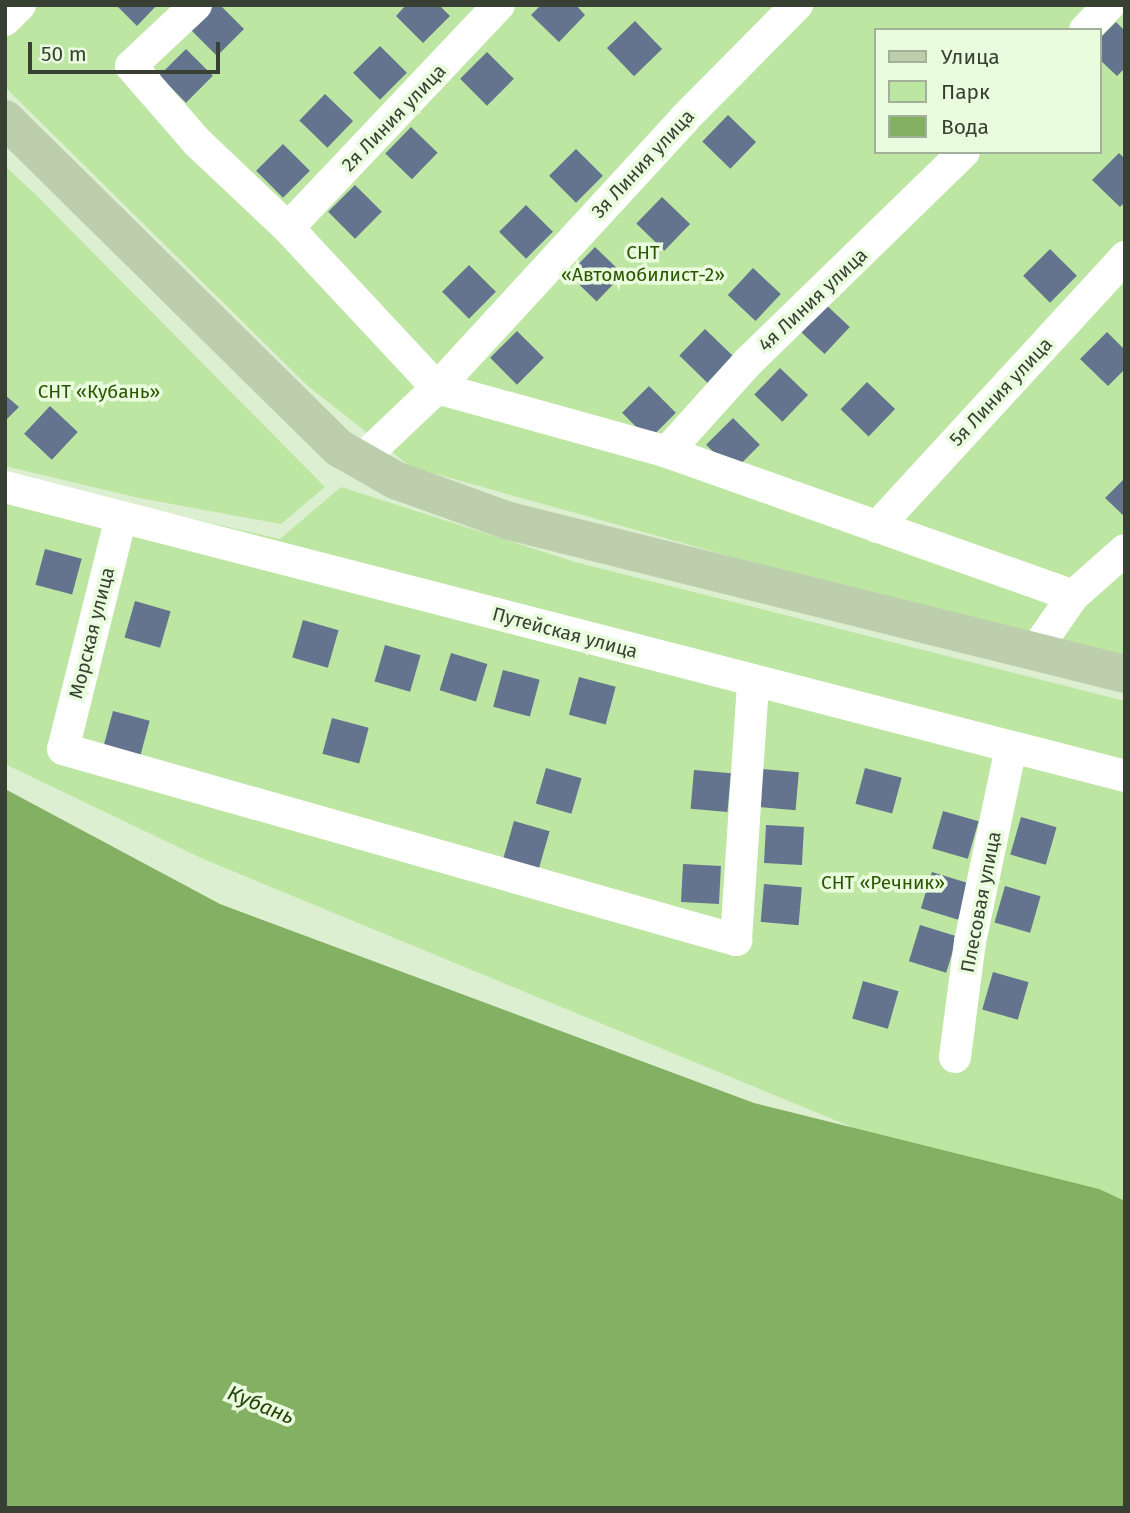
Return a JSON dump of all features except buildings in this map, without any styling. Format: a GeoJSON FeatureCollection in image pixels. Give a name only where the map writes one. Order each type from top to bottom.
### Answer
{"type":"FeatureCollection","features":[{"type":"Feature","properties":{"kind":"street"},"geometry":{"type":"LineString","coordinates":[[5,20],[20,5]]}},
{"type":"Feature","properties":{"kind":"street"},"geometry":{"type":"LineString","coordinates":[[196,5],[131,66],[197,142],[288,228],[436,388],[667,452],[1073,596]]}},
{"type":"Feature","properties":{"kind":"street","name":"2я Линия улица"},"geometry":{"type":"LineString","coordinates":[[288,228],[499,5]]}},
{"type":"Feature","properties":{"kind":"street","name":"3я Линия улица"},"geometry":{"type":"LineString","coordinates":[[361,460],[436,388],[675,130],[797,5]]}},
{"type":"Feature","properties":{"kind":"street"},"geometry":{"type":"LineString","coordinates":[[1087,28],[1109,5]]}},
{"type":"Feature","properties":{"kind":"street"},"geometry":{"type":"LineString","coordinates":[[5,119],[339,448],[395,480],[509,522],[1125,674]]}},
{"type":"Feature","properties":{"kind":"street","name":"4я Линия улица"},"geometry":{"type":"LineString","coordinates":[[667,452],[748,362],[962,154]]}},
{"type":"Feature","properties":{"kind":"street","name":"5я Линия улица"},"geometry":{"type":"LineString","coordinates":[[877,527],[1125,257]]}},
{"type":"Feature","properties":{"kind":"street","name":"Путейская улица"},"geometry":{"type":"LineString","coordinates":[[5,487],[753,682],[1125,775]]}},
{"type":"Feature","properties":{"kind":"street","name":"Морская улица"},"geometry":{"type":"LineString","coordinates":[[121,517],[62,750],[736,940],[753,682]]}},
{"type":"Feature","properties":{"kind":"street"},"geometry":{"type":"LineString","coordinates":[[1035,651],[1073,596],[1125,550]]}},
{"type":"Feature","properties":{"kind":"street","name":"Плесовая улица"},"geometry":{"type":"LineString","coordinates":[[955,1057],[970,942],[1011,748]]}},
{"type":"Feature","properties":{"kind":"green space","name":"СНТ «Автомобилист-2»"},"geometry":{"type":"Polygon","coordinates":[[[5,5],[1125,5],[1125,660],[797,575],[411,467],[309,387],[5,87],[5,5]]]}},
{"type":"Feature","properties":{"kind":"green space","name":"СНТ «Кубань»"},"geometry":{"type":"Polygon","coordinates":[[[5,166],[325,487],[281,524],[139,498],[5,466],[5,166]]]}},
{"type":"Feature","properties":{"kind":"green space","name":"СНТ «Речник»"},"geometry":{"type":"Polygon","coordinates":[[[5,475],[280,539],[341,487],[575,562],[1125,701],[1125,1240],[201,858],[5,764],[5,475]]]}},
{"type":"Feature","properties":{"kind":"water","name":"Кубань"},"geometry":{"type":"Polygon","coordinates":[[[5,789],[220,904],[754,1103],[1099,1189],[1125,1201],[1125,1508],[5,1508],[5,789]]]}}]}
